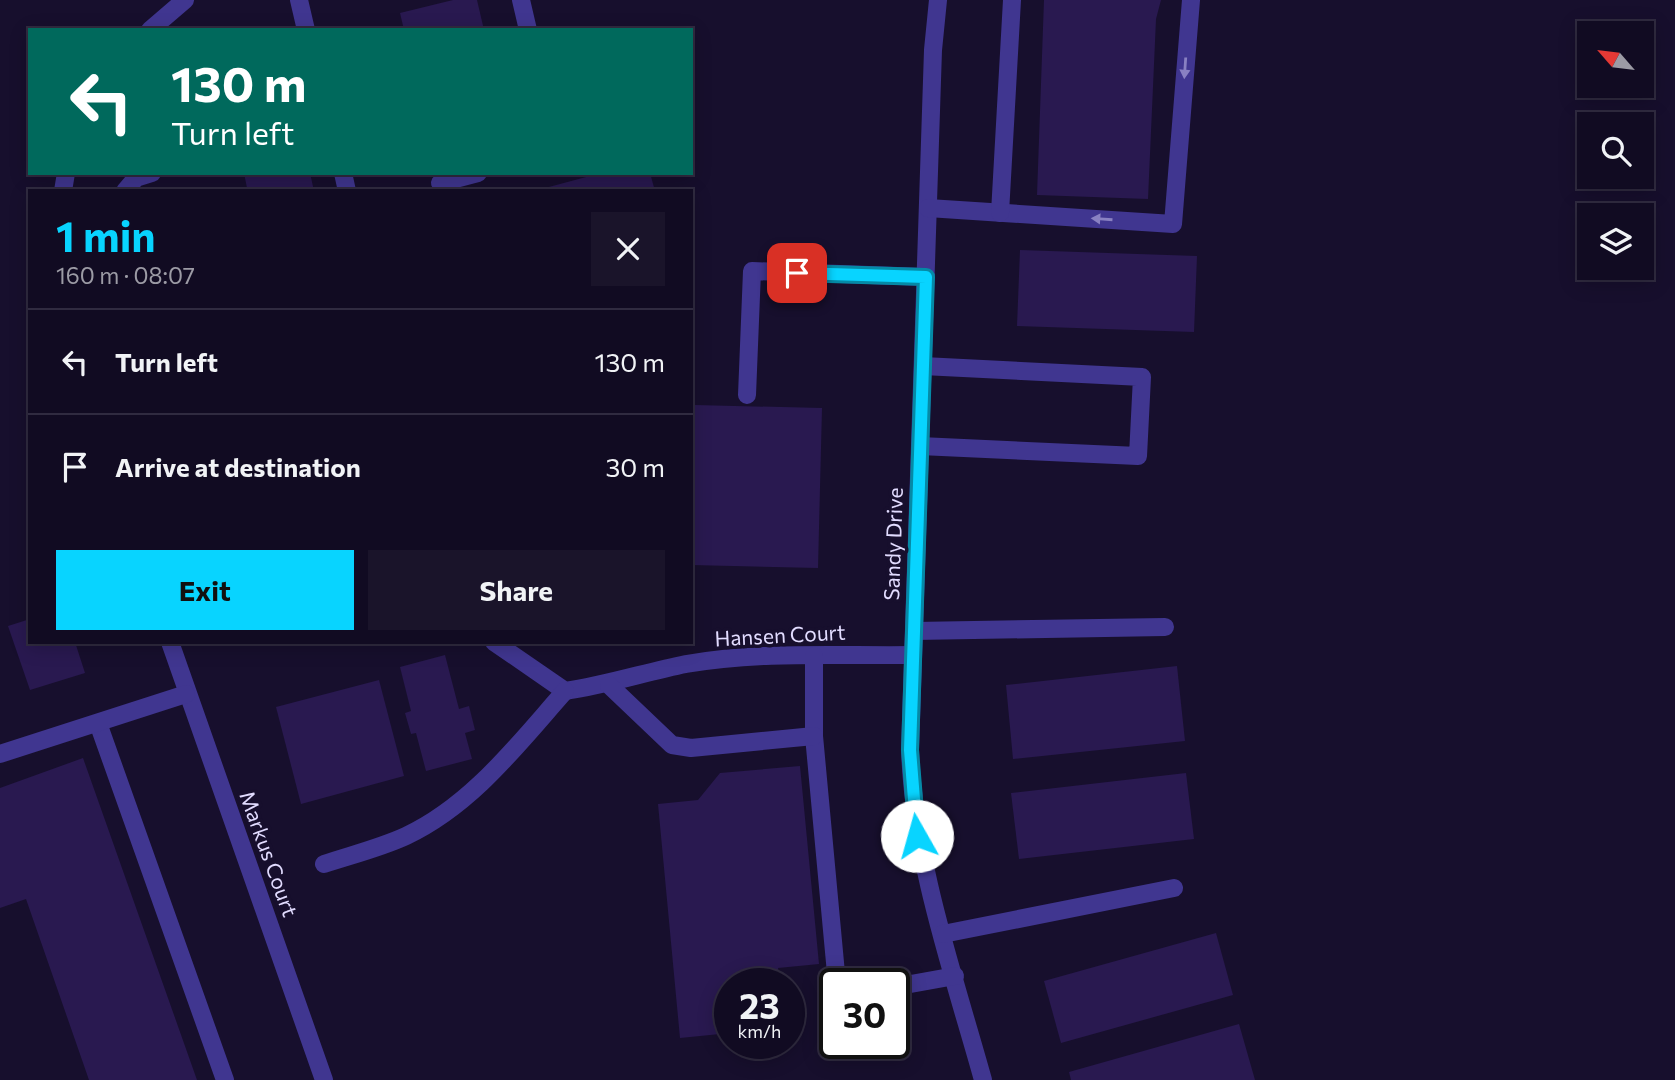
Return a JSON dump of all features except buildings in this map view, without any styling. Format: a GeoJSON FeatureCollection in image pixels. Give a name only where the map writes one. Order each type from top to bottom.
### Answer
{"type":"FeatureCollection","features":[{"type":"Feature","properties":{"kind":"street"},"geometry":{"type":"LineString","coordinates":[[152,28],[185,0]]}},
{"type":"Feature","properties":{"kind":"street"},"geometry":{"type":"LineString","coordinates":[[299,0],[306,28]]}},
{"type":"Feature","properties":{"kind":"street"},"geometry":{"type":"LineString","coordinates":[[520,0],[527,28]]}},
{"type":"Feature","properties":{"kind":"street","name":"Sandy Drive"},"geometry":{"type":"LineString","coordinates":[[938,0],[928,208],[911,790],[917,836],[984,1080]]}},
{"type":"Feature","properties":{"kind":"street"},"geometry":{"type":"LineString","coordinates":[[1000,213],[1012,0]]}},
{"type":"Feature","properties":{"kind":"street"},"geometry":{"type":"LineString","coordinates":[[928,208],[1173,224],[1191,0]]}},
{"type":"Feature","properties":{"kind":"street"},"geometry":{"type":"LineString","coordinates":[[127,189],[136,178],[146,175]]}},
{"type":"Feature","properties":{"kind":"street"},"geometry":{"type":"LineString","coordinates":[[440,183],[470,175]]}},
{"type":"Feature","properties":{"kind":"street"},"geometry":{"type":"LineString","coordinates":[[747,395],[752,271],[926,277]]}},
{"type":"Feature","properties":{"kind":"street"},"geometry":{"type":"LineString","coordinates":[[920,446],[1138,456],[1142,377],[923,366]]}},
{"type":"Feature","properties":{"kind":"street"},"geometry":{"type":"LineString","coordinates":[[914,631],[1166,627]]}},
{"type":"Feature","properties":{"kind":"street","name":"Markus Court"},"geometry":{"type":"LineString","coordinates":[[171,644],[324,1080]]}},
{"type":"Feature","properties":{"kind":"street"},"geometry":{"type":"LineString","coordinates":[[324,864],[407,836],[455,805],[491,775],[565,691],[497,644]]}},
{"type":"Feature","properties":{"kind":"street","name":"Hansen Court"},"geometry":{"type":"LineString","coordinates":[[565,691],[609,685],[685,665],[745,657],[913,655]]}},
{"type":"Feature","properties":{"kind":"street"},"geometry":{"type":"LineString","coordinates":[[814,656],[814,736],[836,968]]}},
{"type":"Feature","properties":{"kind":"street"},"geometry":{"type":"LineString","coordinates":[[609,685],[672,745],[691,748],[814,736]]}},
{"type":"Feature","properties":{"kind":"street"},"geometry":{"type":"LineString","coordinates":[[0,754],[186,694]]}},
{"type":"Feature","properties":{"kind":"street"},"geometry":{"type":"LineString","coordinates":[[98,723],[225,1080]]}},
{"type":"Feature","properties":{"kind":"street"},"geometry":{"type":"LineString","coordinates":[[943,934],[1174,888]]}},
{"type":"Feature","properties":{"kind":"street"},"geometry":{"type":"LineString","coordinates":[[910,984],[955,976]]}},
{"type":"Feature","properties":{"kind":"route"},"geometry":{"type":"LineString","coordinates":[[797,273],[926,277],[910,750],[911,790],[917,836]]}}]}
